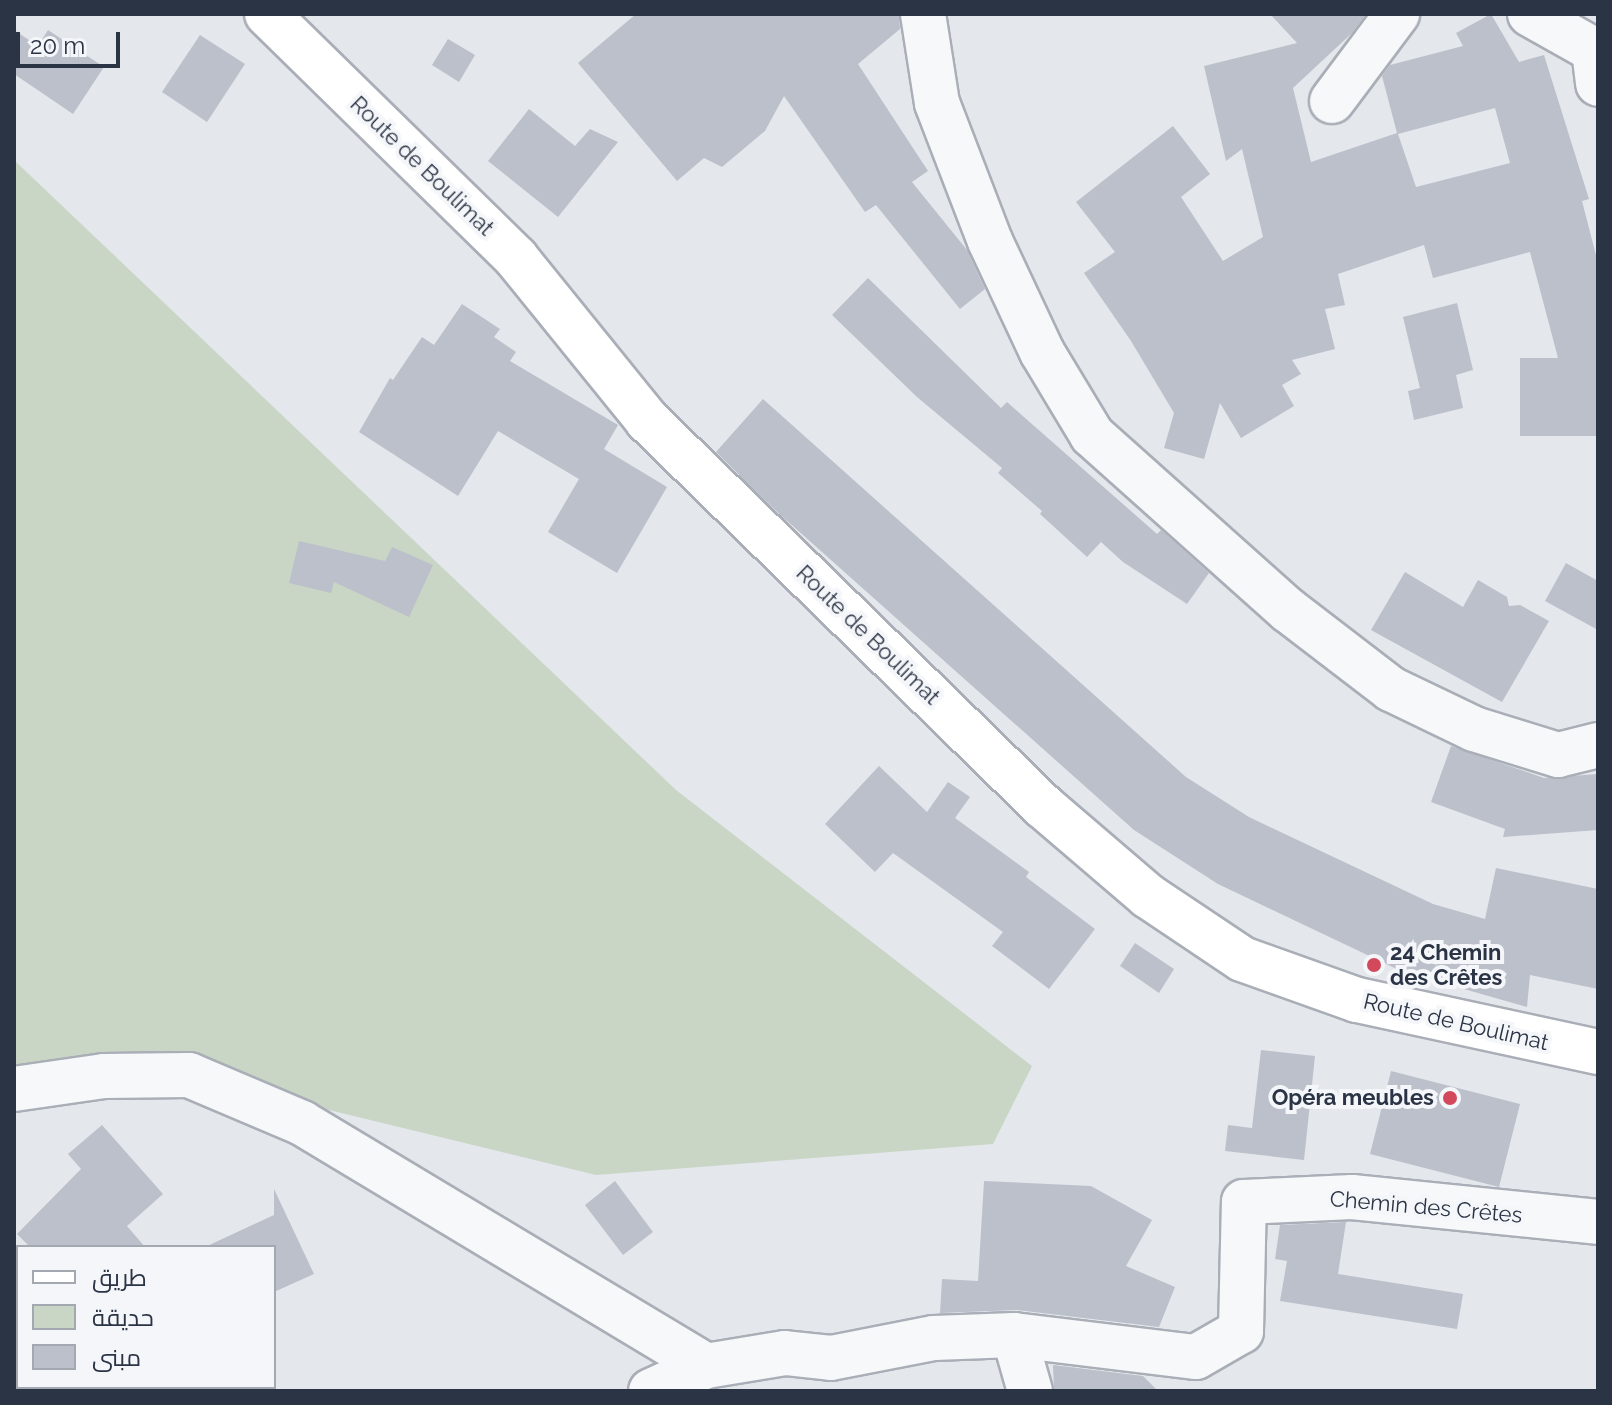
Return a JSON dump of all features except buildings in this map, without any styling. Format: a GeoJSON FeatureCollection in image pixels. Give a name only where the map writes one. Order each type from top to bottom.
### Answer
{"type":"FeatureCollection","features":[{"type":"Feature","properties":{"kind":"main road","name":"Route de Boulimat"},"geometry":{"type":"LineString","coordinates":[[267,14],[516,258],[647,420],[1043,806],[1148,896],[1242,959],[1357,1000],[1598,1052]]}},
{"type":"Feature","properties":{"kind":"street"},"geometry":{"type":"LineString","coordinates":[[923,14],[937,103],[990,241],[1042,352],[1092,435],[1288,610],[1391,689],[1474,729],[1558,755],[1598,745]]}},
{"type":"Feature","properties":{"kind":"street"},"geometry":{"type":"LineString","coordinates":[[1332,101],[1397,14]]}},
{"type":"Feature","properties":{"kind":"street"},"geometry":{"type":"LineString","coordinates":[[1530,14],[1597,62]]}},
{"type":"Feature","properties":{"kind":"street"},"geometry":{"type":"LineString","coordinates":[[14,1089],[104,1076],[189,1075],[302,1123],[706,1366]]}},
{"type":"Feature","properties":{"kind":"street","name":"Chemin des Crêtes"},"geometry":{"type":"LineString","coordinates":[[1014,1335],[1196,1357],[1241,1331],[1244,1202],[1352,1197],[1596,1232]]}},
{"type":"Feature","properties":{"kind":"street"},"geometry":{"type":"LineString","coordinates":[[651,1391],[706,1366],[785,1353],[831,1358],[934,1338],[1014,1335],[1030,1391]]}},
{"type":"Feature","properties":{"kind":"street"},"geometry":{"type":"LineString","coordinates":[[785,1353],[811,1391]]}},
{"type":"Feature","properties":{"kind":"green space"},"geometry":{"type":"Polygon","coordinates":[[[14,160],[676,790],[1032,1066],[993,1144],[596,1175],[226,1085],[14,1109],[14,160]]]}},
{"type":"Feature","properties":{"kind":"place","name":"24 Chemin des Crêtes"},"geometry":{"type":"Point","coordinates":[1374,965]}},
{"type":"Feature","properties":{"kind":"place","name":"Opéra meubles"},"geometry":{"type":"Point","coordinates":[1450,1098]}}]}
